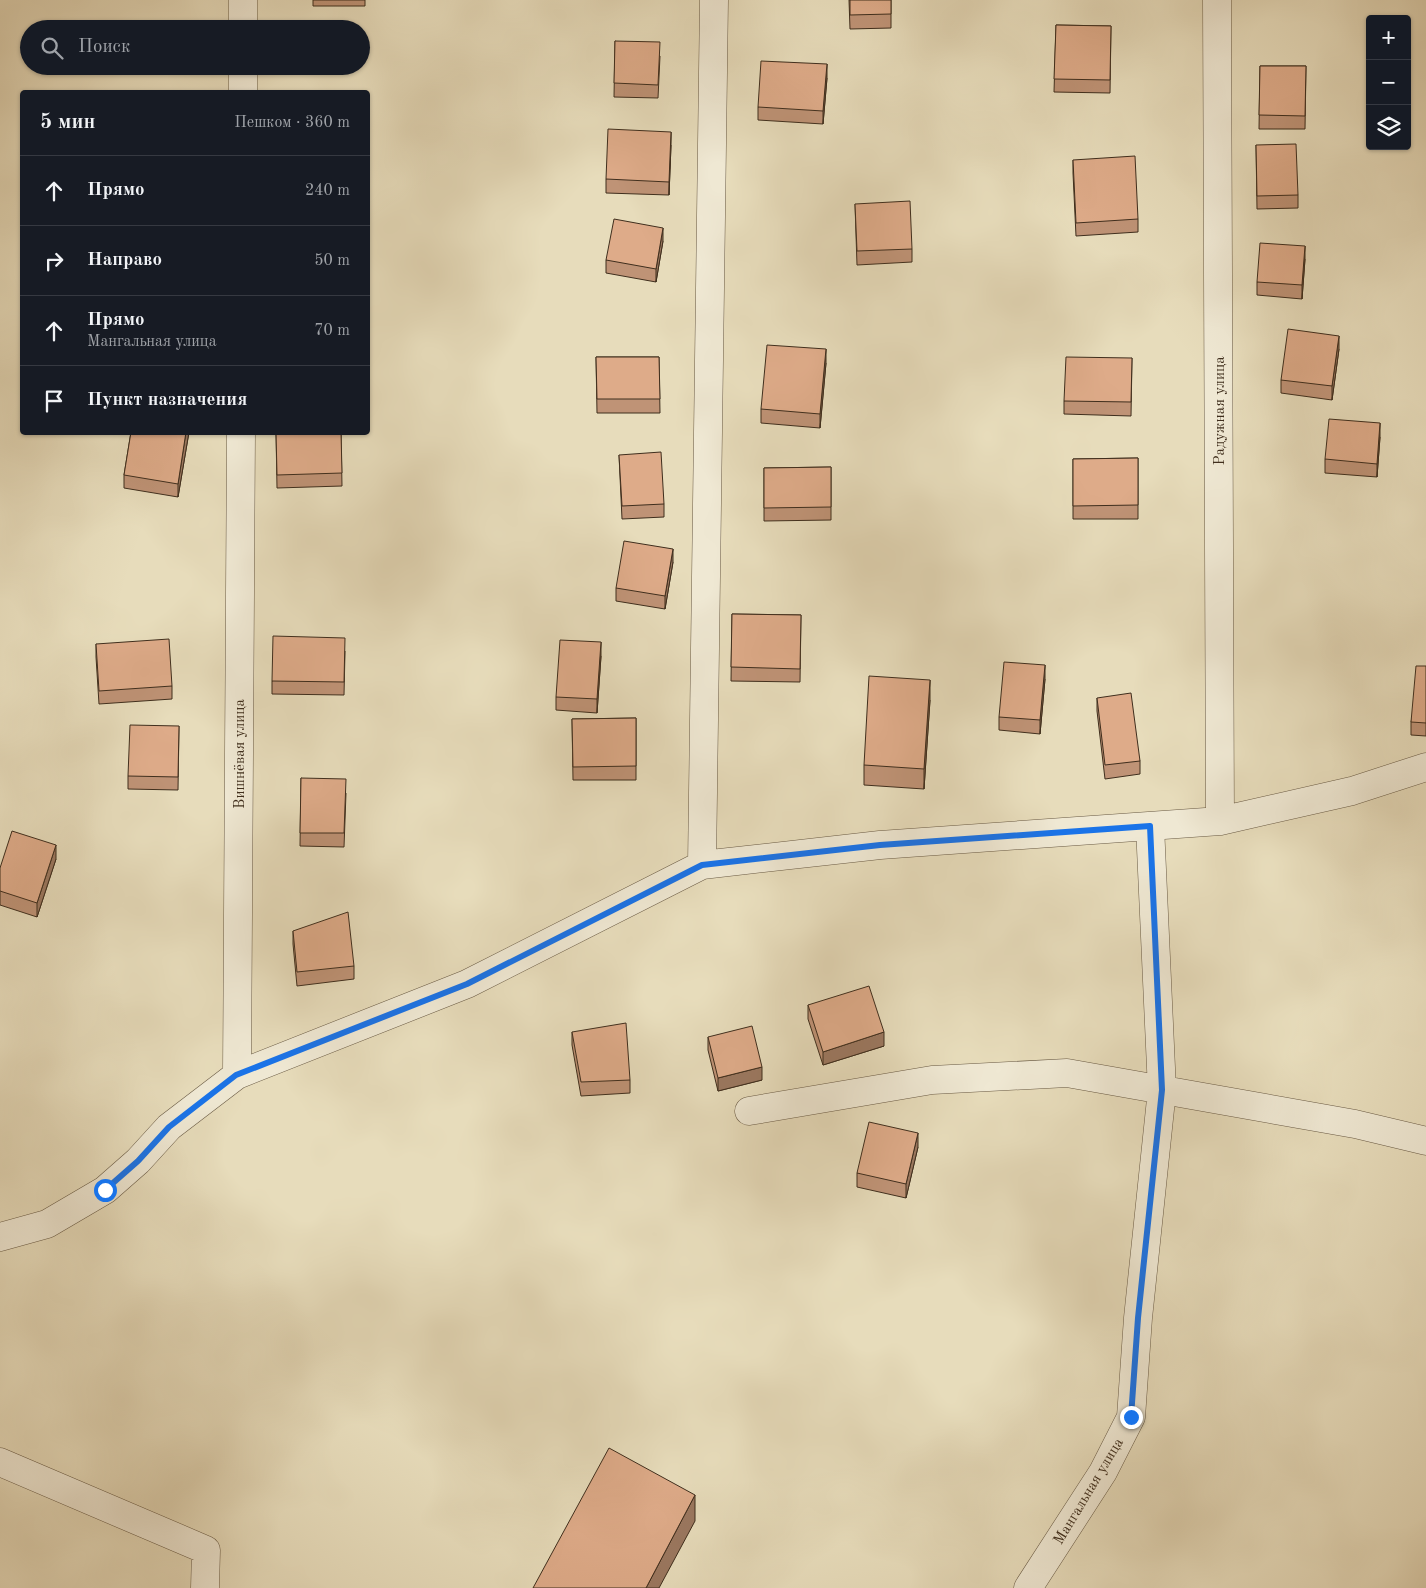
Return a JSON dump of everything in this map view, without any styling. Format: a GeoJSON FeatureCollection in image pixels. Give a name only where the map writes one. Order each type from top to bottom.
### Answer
{"type":"FeatureCollection","features":[{"type":"Feature","properties":{"kind":"street"},"geometry":{"type":"LineString","coordinates":[[243,0],[243,20]]}},
{"type":"Feature","properties":{"kind":"street"},"geometry":{"type":"LineString","coordinates":[[702,865],[714,0]]}},
{"type":"Feature","properties":{"kind":"street","name":"Радужная улица"},"geometry":{"type":"LineString","coordinates":[[1217,0],[1220,821]]}},
{"type":"Feature","properties":{"kind":"street"},"geometry":{"type":"LineString","coordinates":[[243,75],[243,90]]}},
{"type":"Feature","properties":{"kind":"street","name":"Вишнёвая улица"},"geometry":{"type":"LineString","coordinates":[[236,1075],[241,435]]}},
{"type":"Feature","properties":{"kind":"street"},"geometry":{"type":"LineString","coordinates":[[0,1236],[47,1224],[105,1190],[138,1161],[169,1127],[236,1075],[467,984],[702,865],[880,845],[1220,821],[1352,791],[1426,768]]}},
{"type":"Feature","properties":{"kind":"street","name":"Мангальная улица"},"geometry":{"type":"LineString","coordinates":[[1028,1588],[1103,1472],[1131,1417],[1138,1318],[1162,1090],[1150,826]]}},
{"type":"Feature","properties":{"kind":"street"},"geometry":{"type":"LineString","coordinates":[[749,1111],[942,1079],[1067,1073],[1355,1124],[1426,1141]]}},
{"type":"Feature","properties":{"kind":"street"},"geometry":{"type":"LineString","coordinates":[[0,1462],[206,1550],[204,1588]]}},
{"type":"Feature","properties":{"kind":"building"},"geometry":{"type":"Polygon","coordinates":[[[850,0],[891,0],[891,14],[850,15],[850,0]]]}},
{"type":"Feature","properties":{"kind":"building"},"geometry":{"type":"Polygon","coordinates":[[[1056,25],[1111,26],[1110,80],[1054,79],[1056,25]]]}},
{"type":"Feature","properties":{"kind":"building"},"geometry":{"type":"Polygon","coordinates":[[[615,41],[660,42],[658,85],[614,83],[615,41]]]}},
{"type":"Feature","properties":{"kind":"building"},"geometry":{"type":"Polygon","coordinates":[[[761,61],[827,64],[823,111],[758,107],[761,61]]]}},
{"type":"Feature","properties":{"kind":"building"},"geometry":{"type":"Polygon","coordinates":[[[1260,66],[1306,66],[1305,116],[1259,115],[1260,66]]]}},
{"type":"Feature","properties":{"kind":"building"},"geometry":{"type":"Polygon","coordinates":[[[608,129],[671,132],[669,182],[606,179],[608,129]]]}},
{"type":"Feature","properties":{"kind":"building"},"geometry":{"type":"Polygon","coordinates":[[[1296,144],[1298,195],[1257,196],[1256,145],[1296,144]]]}},
{"type":"Feature","properties":{"kind":"building"},"geometry":{"type":"Polygon","coordinates":[[[1135,156],[1138,219],[1076,223],[1073,160],[1135,156]]]}},
{"type":"Feature","properties":{"kind":"building"},"geometry":{"type":"Polygon","coordinates":[[[910,201],[912,249],[857,251],[855,204],[910,201]]]}},
{"type":"Feature","properties":{"kind":"building"},"geometry":{"type":"Polygon","coordinates":[[[614,219],[663,228],[656,269],[606,260],[614,219]]]}},
{"type":"Feature","properties":{"kind":"building"},"geometry":{"type":"Polygon","coordinates":[[[1260,243],[1305,246],[1302,285],[1257,282],[1260,243]]]}},
{"type":"Feature","properties":{"kind":"building"},"geometry":{"type":"Polygon","coordinates":[[[1288,329],[1339,336],[1332,386],[1281,380],[1288,329]]]}},
{"type":"Feature","properties":{"kind":"building"},"geometry":{"type":"Polygon","coordinates":[[[767,345],[826,349],[820,414],[761,409],[767,345]]]}},
{"type":"Feature","properties":{"kind":"building"},"geometry":{"type":"Polygon","coordinates":[[[596,357],[659,357],[660,399],[597,399],[596,357]]]}},
{"type":"Feature","properties":{"kind":"building"},"geometry":{"type":"Polygon","coordinates":[[[1066,357],[1132,358],[1131,402],[1064,401],[1066,357]]]}},
{"type":"Feature","properties":{"kind":"building"},"geometry":{"type":"Polygon","coordinates":[[[1329,419],[1380,423],[1377,464],[1325,459],[1329,419]]]}},
{"type":"Feature","properties":{"kind":"building"},"geometry":{"type":"Polygon","coordinates":[[[131,435],[186,435],[178,484],[124,475],[131,435]]]}},
{"type":"Feature","properties":{"kind":"building"},"geometry":{"type":"Polygon","coordinates":[[[276,435],[341,435],[342,473],[277,475],[276,435]]]}},
{"type":"Feature","properties":{"kind":"building"},"geometry":{"type":"Polygon","coordinates":[[[661,452],[664,504],[622,506],[619,455],[661,452]]]}},
{"type":"Feature","properties":{"kind":"building"},"geometry":{"type":"Polygon","coordinates":[[[1138,458],[1138,505],[1073,506],[1073,459],[1138,458]]]}},
{"type":"Feature","properties":{"kind":"building"},"geometry":{"type":"Polygon","coordinates":[[[831,467],[831,507],[764,508],[764,468],[831,467]]]}},
{"type":"Feature","properties":{"kind":"building"},"geometry":{"type":"Polygon","coordinates":[[[624,541],[673,549],[665,596],[616,588],[624,541]]]}},
{"type":"Feature","properties":{"kind":"building"},"geometry":{"type":"Polygon","coordinates":[[[732,614],[801,615],[800,669],[731,667],[732,614]]]}},
{"type":"Feature","properties":{"kind":"building"},"geometry":{"type":"Polygon","coordinates":[[[273,636],[345,638],[344,682],[272,681],[273,636]]]}},
{"type":"Feature","properties":{"kind":"building"},"geometry":{"type":"Polygon","coordinates":[[[169,639],[172,686],[99,691],[96,644],[169,639]]]}},
{"type":"Feature","properties":{"kind":"building"},"geometry":{"type":"Polygon","coordinates":[[[560,640],[601,642],[597,699],[556,697],[560,640]]]}},
{"type":"Feature","properties":{"kind":"building"},"geometry":{"type":"Polygon","coordinates":[[[1004,662],[1045,665],[1040,720],[999,717],[1004,662]]]}},
{"type":"Feature","properties":{"kind":"building"},"geometry":{"type":"Polygon","coordinates":[[[1416,666],[1426,666],[1426,723],[1411,722],[1416,666]]]}},
{"type":"Feature","properties":{"kind":"building"},"geometry":{"type":"Polygon","coordinates":[[[869,676],[930,680],[924,769],[864,765],[869,676]]]}},
{"type":"Feature","properties":{"kind":"building"},"geometry":{"type":"Polygon","coordinates":[[[1131,693],[1140,761],[1105,765],[1097,698],[1131,693]]]}},
{"type":"Feature","properties":{"kind":"building"},"geometry":{"type":"Polygon","coordinates":[[[636,718],[636,766],[573,767],[572,719],[636,718]]]}},
{"type":"Feature","properties":{"kind":"building"},"geometry":{"type":"Polygon","coordinates":[[[130,725],[179,726],[178,777],[128,776],[130,725]]]}},
{"type":"Feature","properties":{"kind":"building"},"geometry":{"type":"Polygon","coordinates":[[[301,778],[346,779],[344,833],[300,833],[301,778]]]}},
{"type":"Feature","properties":{"kind":"building"},"geometry":{"type":"Polygon","coordinates":[[[12,831],[56,845],[37,903],[0,891],[0,868],[12,831]]]}},
{"type":"Feature","properties":{"kind":"building"},"geometry":{"type":"Polygon","coordinates":[[[348,912],[354,966],[297,972],[293,931],[348,912]]]}},
{"type":"Feature","properties":{"kind":"building"},"geometry":{"type":"Polygon","coordinates":[[[869,986],[884,1032],[823,1052],[808,1005],[869,986]]]}},
{"type":"Feature","properties":{"kind":"building"},"geometry":{"type":"Polygon","coordinates":[[[626,1023],[630,1080],[581,1082],[572,1032],[626,1023]]]}},
{"type":"Feature","properties":{"kind":"building"},"geometry":{"type":"Polygon","coordinates":[[[752,1026],[762,1067],[718,1078],[708,1037],[752,1026]]]}},
{"type":"Feature","properties":{"kind":"building"},"geometry":{"type":"Polygon","coordinates":[[[869,1122],[918,1133],[906,1184],[857,1173],[869,1122]]]}},
{"type":"Feature","properties":{"kind":"building"},"geometry":{"type":"Polygon","coordinates":[[[609,1448],[695,1495],[646,1588],[533,1588],[609,1448]]]}},
{"type":"Feature","properties":{"kind":"route"},"geometry":{"type":"LineString","coordinates":[[105,1190],[138,1161],[169,1127],[236,1075],[467,984],[702,865],[880,845],[1150,826],[1162,1090],[1138,1318],[1131,1417]]}}]}
